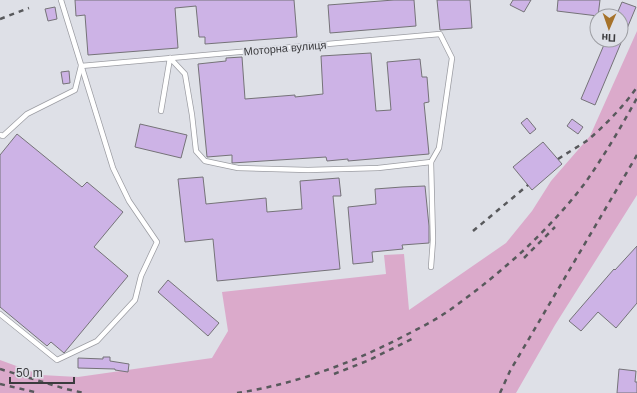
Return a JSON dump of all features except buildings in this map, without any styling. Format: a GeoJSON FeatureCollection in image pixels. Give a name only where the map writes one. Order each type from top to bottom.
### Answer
{"type":"FeatureCollection","features":[{"type":"Feature","properties":{"kind":"lane"},"geometry":{"type":"LineString","coordinates":[[0,314],[57,360],[97,341],[135,300],[141,276],[157,242],[129,202],[113,168],[62,0]]}},
{"type":"Feature","properties":{"kind":"lane","name":"Моторна вулиця"},"geometry":{"type":"LineString","coordinates":[[81,66],[440,34],[452,58],[439,148],[431,162]]}},
{"type":"Feature","properties":{"kind":"lane"},"geometry":{"type":"LineString","coordinates":[[161,111],[170,58]]}},
{"type":"Feature","properties":{"kind":"lane"},"geometry":{"type":"LineString","coordinates":[[170,58],[185,74],[196,151],[205,161],[238,168],[308,170],[378,168],[431,162],[433,240],[431,267]]}},
{"type":"Feature","properties":{"kind":"lane"},"geometry":{"type":"LineString","coordinates":[[0,135],[3,136],[27,114],[75,90],[81,66]]}},
{"type":"Feature","properties":{"kind":"shaded area"},"geometry":{"type":"Polygon","coordinates":[[[637,31],[637,195],[555,325],[516,393],[0,393],[0,360],[41,375],[78,377],[212,358],[228,331],[222,292],[386,274],[384,255],[404,254],[409,310],[506,243],[532,211],[551,181],[590,136],[637,31]]]}},
{"type":"Feature","properties":{"kind":"railway"},"geometry":{"type":"LineString","coordinates":[[0,19],[29,8]]}},
{"type":"Feature","properties":{"kind":"railway"},"geometry":{"type":"LineString","coordinates":[[558,159],[585,142],[599,130],[620,109],[637,87]]}},
{"type":"Feature","properties":{"kind":"railway"},"geometry":{"type":"LineString","coordinates":[[237,393],[280,384],[322,372],[362,356],[422,327],[463,300],[524,250],[571,201],[585,183],[619,131],[637,98]]}},
{"type":"Feature","properties":{"kind":"railway"},"geometry":{"type":"LineString","coordinates":[[500,393],[510,371],[637,155]]}},
{"type":"Feature","properties":{"kind":"railway"},"geometry":{"type":"LineString","coordinates":[[473,231],[528,185]]}},
{"type":"Feature","properties":{"kind":"railway"},"geometry":{"type":"LineString","coordinates":[[524,258],[555,227]]}},
{"type":"Feature","properties":{"kind":"railway"},"geometry":{"type":"LineString","coordinates":[[334,374],[367,361],[414,338]]}},
{"type":"Feature","properties":{"kind":"railway"},"geometry":{"type":"LineString","coordinates":[[0,369],[84,393]]}},
{"type":"Feature","properties":{"kind":"railway"},"geometry":{"type":"LineString","coordinates":[[0,384],[39,393]]}}]}
